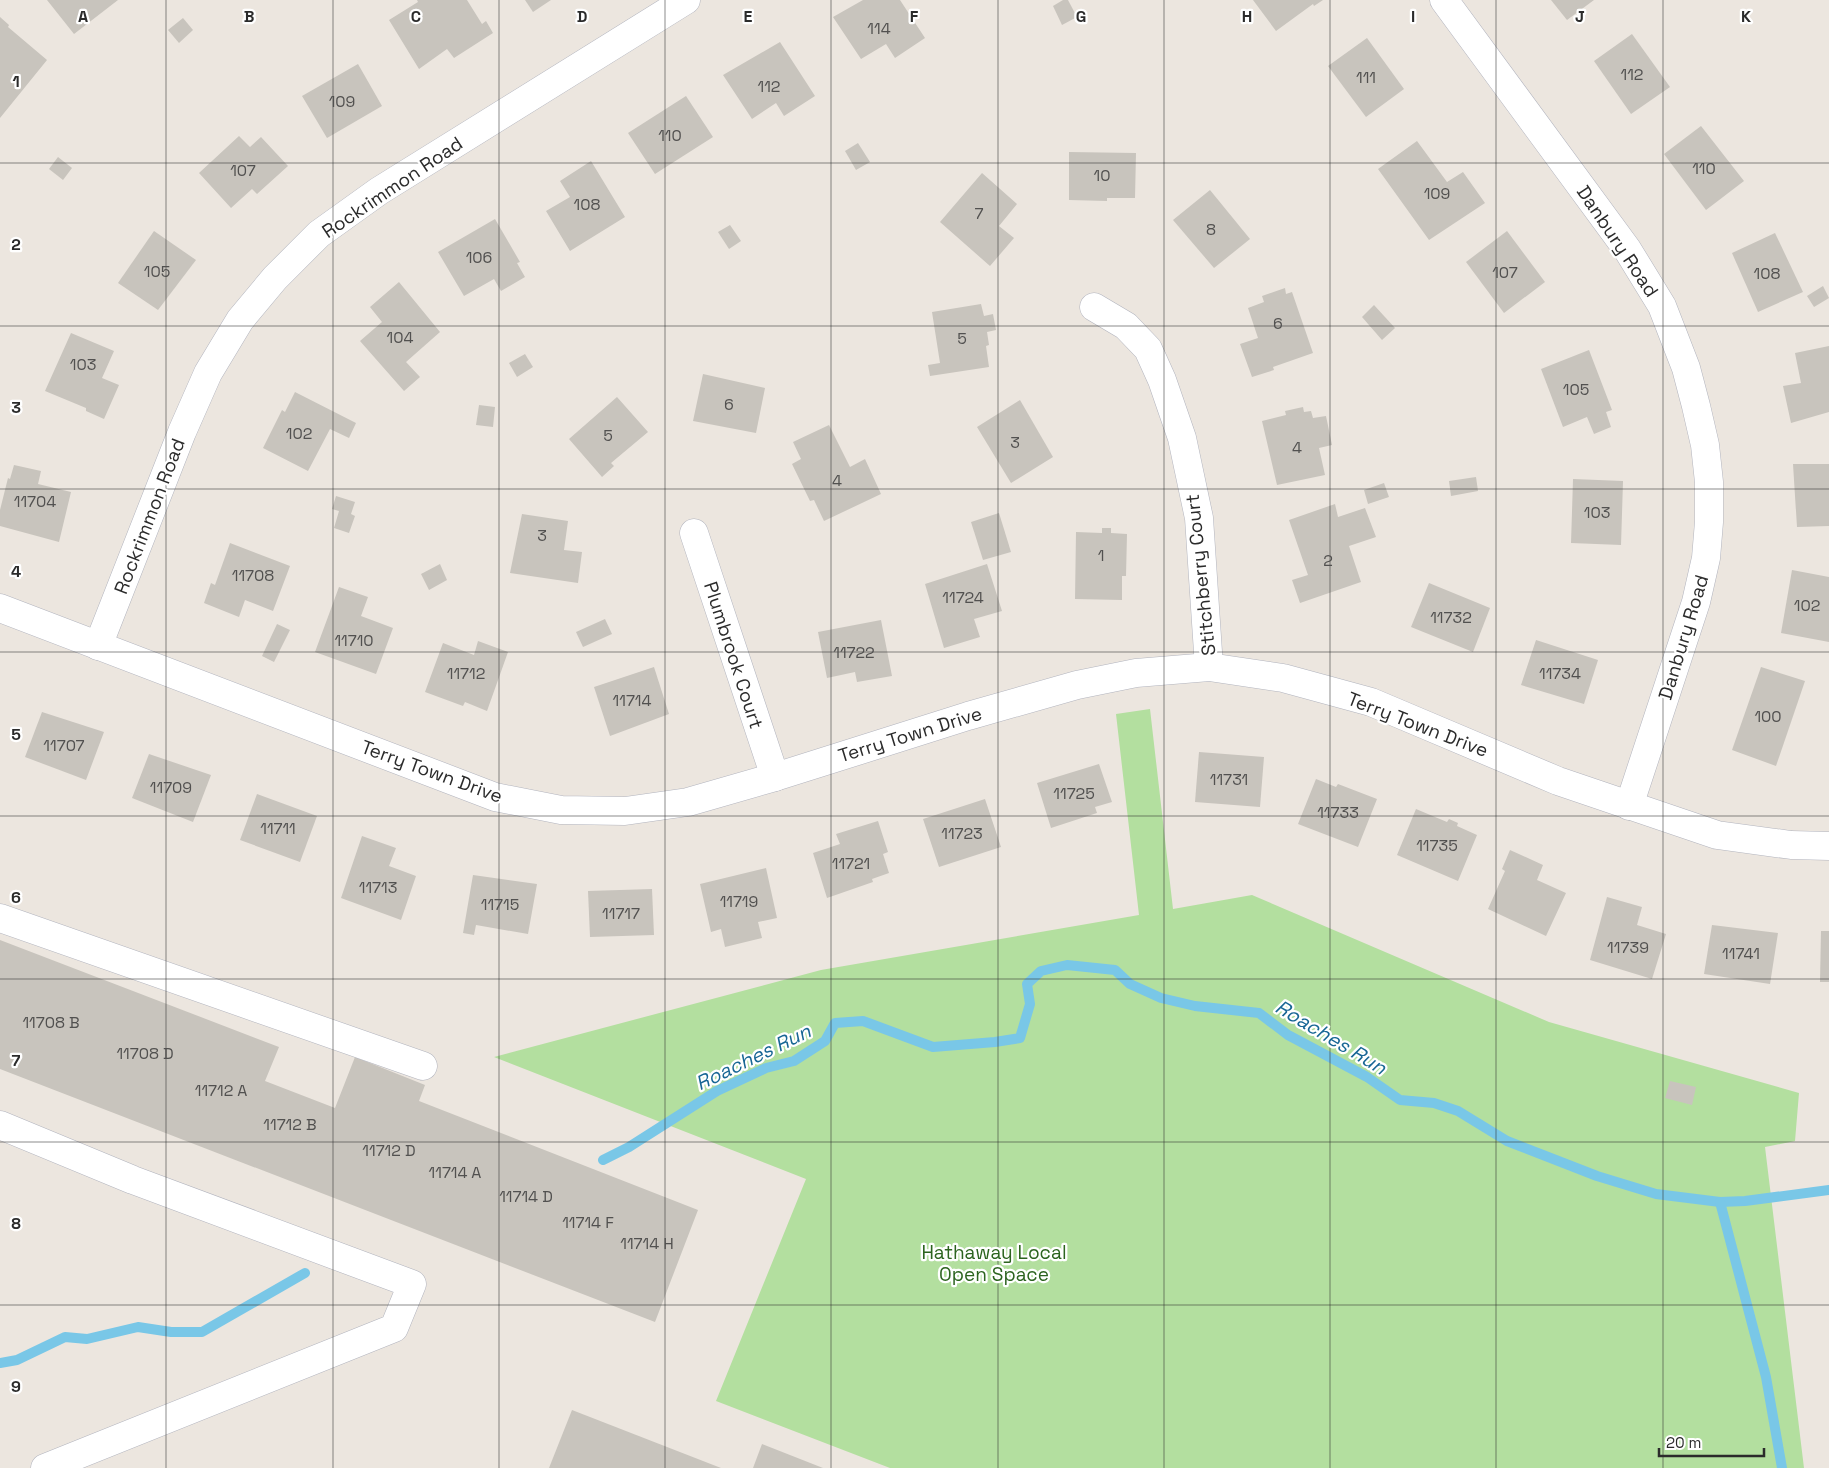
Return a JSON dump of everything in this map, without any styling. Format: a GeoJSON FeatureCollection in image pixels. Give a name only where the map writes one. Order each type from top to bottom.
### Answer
{"type":"FeatureCollection","features":[{"type":"Feature","properties":{"kind":"street","name":"Rockrimmon Road"},"geometry":{"type":"LineString","coordinates":[[98,646],[182,432],[208,373],[240,320],[275,278],[319,234],[380,191],[686,0]]}},
{"type":"Feature","properties":{"kind":"street","name":"Danbury Road"},"geometry":{"type":"LineString","coordinates":[[1444,0],[1627,249],[1662,306],[1686,368],[1705,445],[1709,522],[1706,558],[1696,602],[1629,806]]}},
{"type":"Feature","properties":{"kind":"street","name":"Stitchberry Court"},"geometry":{"type":"LineString","coordinates":[[1094,307],[1126,326],[1148,349],[1162,380],[1182,438],[1199,518],[1209,667]]}},
{"type":"Feature","properties":{"kind":"street","name":"Plumbrook Court"},"geometry":{"type":"LineString","coordinates":[[694,533],[775,777]]}},
{"type":"Feature","properties":{"kind":"street","name":"Terry Town Drive"},"geometry":{"type":"LineString","coordinates":[[0,608],[495,796],[562,810],[625,811],[688,802],[775,777],[968,716],[1077,685],[1136,673],[1209,667],[1283,678],[1371,702],[1558,781],[1717,835],[1791,845],[1829,846]]}},
{"type":"Feature","properties":{"kind":"street"},"geometry":{"type":"LineString","coordinates":[[0,918],[423,1066]]}},
{"type":"Feature","properties":{"kind":"street"},"geometry":{"type":"LineString","coordinates":[[0,1125],[132,1180],[412,1284],[394,1328],[45,1468]]}},
{"type":"Feature","properties":{"kind":"green space","name":"Hathaway Local Open Space"},"geometry":{"type":"Polygon","coordinates":[[[1150,709],[1173,909],[1252,895],[1549,1022],[1799,1093],[1795,1141],[1765,1147],[1804,1468],[890,1468],[716,1401],[806,1179],[494,1057],[821,970],[1139,915],[1116,714],[1150,709]]]}},
{"type":"Feature","properties":{"kind":"building"},"geometry":{"type":"Polygon","coordinates":[[[47,0],[118,0],[74,34],[47,0]]]}},
{"type":"Feature","properties":{"kind":"building"},"geometry":{"type":"Polygon","coordinates":[[[417,0],[467,0],[482,24],[486,21],[493,33],[454,58],[447,49],[419,69],[389,20],[418,2],[417,0]]]}},
{"type":"Feature","properties":{"kind":"building"},"geometry":{"type":"Polygon","coordinates":[[[525,0],[551,0],[533,12],[525,0]]]}},
{"type":"Feature","properties":{"kind":"building"},"geometry":{"type":"Polygon","coordinates":[[[863,0],[900,0],[925,38],[895,58],[886,44],[861,59],[833,17],[863,0]]]}},
{"type":"Feature","properties":{"kind":"building"},"geometry":{"type":"Polygon","coordinates":[[[1063,0],[1068,0],[1077,17],[1062,25],[1053,6],[1063,0]]]}},
{"type":"Feature","properties":{"kind":"building"},"geometry":{"type":"Polygon","coordinates":[[[1253,0],[1323,0],[1314,6],[1313,4],[1276,31],[1253,0]]]}},
{"type":"Feature","properties":{"kind":"building"},"geometry":{"type":"Polygon","coordinates":[[[1551,0],[1594,0],[1567,20],[1551,0]]]}},
{"type":"Feature","properties":{"kind":"building"},"geometry":{"type":"Polygon","coordinates":[[[0,17],[9,25],[8,27],[47,60],[0,118],[0,17]]]}},
{"type":"Feature","properties":{"kind":"building"},"geometry":{"type":"Polygon","coordinates":[[[183,18],[193,30],[179,43],[168,30],[183,18]]]}},
{"type":"Feature","properties":{"kind":"building"},"geometry":{"type":"Polygon","coordinates":[[[1632,34],[1670,87],[1631,114],[1594,61],[1632,34]]]}},
{"type":"Feature","properties":{"kind":"building"},"geometry":{"type":"Polygon","coordinates":[[[1367,38],[1404,89],[1366,117],[1328,66],[1367,38]]]}},
{"type":"Feature","properties":{"kind":"building"},"geometry":{"type":"Polygon","coordinates":[[[780,42],[815,96],[784,116],[776,103],[752,119],[723,75],[780,42]]]}},
{"type":"Feature","properties":{"kind":"building"},"geometry":{"type":"Polygon","coordinates":[[[358,64],[382,106],[327,138],[302,96],[358,64]]]}},
{"type":"Feature","properties":{"kind":"building"},"geometry":{"type":"Polygon","coordinates":[[[686,96],[713,137],[655,174],[628,133],[686,96]]]}},
{"type":"Feature","properties":{"kind":"building"},"geometry":{"type":"Polygon","coordinates":[[[1701,126],[1744,181],[1706,210],[1664,154],[1701,126]]]}},
{"type":"Feature","properties":{"kind":"building"},"geometry":{"type":"Polygon","coordinates":[[[239,136],[250,147],[261,137],[288,166],[257,194],[252,189],[231,208],[199,173],[239,136]]]}},
{"type":"Feature","properties":{"kind":"building"},"geometry":{"type":"Polygon","coordinates":[[[1417,141],[1447,182],[1463,172],[1485,203],[1429,240],[1378,169],[1417,141]]]}},
{"type":"Feature","properties":{"kind":"building"},"geometry":{"type":"Polygon","coordinates":[[[858,143],[870,162],[856,170],[845,151],[858,143]]]}},
{"type":"Feature","properties":{"kind":"building"},"geometry":{"type":"Polygon","coordinates":[[[1069,152],[1136,153],[1135,198],[1107,198],[1107,201],[1069,200],[1069,152]]]}},
{"type":"Feature","properties":{"kind":"building"},"geometry":{"type":"Polygon","coordinates":[[[58,157],[72,168],[63,180],[49,169],[58,157]]]}},
{"type":"Feature","properties":{"kind":"building"},"geometry":{"type":"Polygon","coordinates":[[[591,161],[625,217],[570,251],[546,211],[570,197],[560,181],[591,161]]]}},
{"type":"Feature","properties":{"kind":"building"},"geometry":{"type":"Polygon","coordinates":[[[982,173],[1017,204],[999,226],[1014,238],[990,266],[940,222],[982,173]]]}},
{"type":"Feature","properties":{"kind":"building"},"geometry":{"type":"Polygon","coordinates":[[[1210,190],[1250,239],[1214,268],[1173,220],[1210,190]]]}},
{"type":"Feature","properties":{"kind":"building"},"geometry":{"type":"Polygon","coordinates":[[[495,219],[520,262],[517,263],[525,277],[501,291],[494,279],[464,296],[438,252],[495,219]]]}},
{"type":"Feature","properties":{"kind":"building"},"geometry":{"type":"Polygon","coordinates":[[[730,225],[741,241],[729,249],[718,232],[730,225]]]}},
{"type":"Feature","properties":{"kind":"building"},"geometry":{"type":"Polygon","coordinates":[[[154,231],[196,260],[158,310],[118,283],[154,231]]]}},
{"type":"Feature","properties":{"kind":"building"},"geometry":{"type":"Polygon","coordinates":[[[1507,231],[1545,282],[1504,313],[1466,262],[1507,231]]]}},
{"type":"Feature","properties":{"kind":"building"},"geometry":{"type":"Polygon","coordinates":[[[1775,233],[1803,292],[1758,312],[1732,253],[1775,233]]]}},
{"type":"Feature","properties":{"kind":"building"},"geometry":{"type":"Polygon","coordinates":[[[399,282],[440,332],[406,362],[420,377],[404,391],[360,341],[382,322],[370,307],[399,282]]]}},
{"type":"Feature","properties":{"kind":"building"},"geometry":{"type":"Polygon","coordinates":[[[1823,286],[1829,298],[1814,307],[1807,296],[1823,286]]]}},
{"type":"Feature","properties":{"kind":"building"},"geometry":{"type":"Polygon","coordinates":[[[1285,288],[1286,294],[1292,292],[1313,353],[1273,367],[1274,370],[1252,377],[1240,344],[1258,338],[1248,308],[1264,302],[1262,296],[1285,288]]]}},
{"type":"Feature","properties":{"kind":"building"},"geometry":{"type":"Polygon","coordinates":[[[981,304],[984,316],[993,314],[996,330],[987,332],[989,345],[986,346],[989,367],[930,376],[928,365],[940,363],[932,312],[981,304]]]}},
{"type":"Feature","properties":{"kind":"building"},"geometry":{"type":"Polygon","coordinates":[[[1374,305],[1395,328],[1382,340],[1362,317],[1374,305]]]}},
{"type":"Feature","properties":{"kind":"building"},"geometry":{"type":"Polygon","coordinates":[[[71,333],[114,351],[102,378],[119,385],[104,419],[86,411],[86,408],[45,391],[71,333]]]}},
{"type":"Feature","properties":{"kind":"building"},"geometry":{"type":"Polygon","coordinates":[[[1829,346],[1829,412],[1791,423],[1783,386],[1801,383],[1795,353],[1829,346]]]}},
{"type":"Feature","properties":{"kind":"building"},"geometry":{"type":"Polygon","coordinates":[[[1589,350],[1612,410],[1606,412],[1611,427],[1594,434],[1587,417],[1563,427],[1541,369],[1589,350]]]}},
{"type":"Feature","properties":{"kind":"building"},"geometry":{"type":"Polygon","coordinates":[[[525,354],[533,367],[517,377],[509,363],[525,354]]]}},
{"type":"Feature","properties":{"kind":"building"},"geometry":{"type":"Polygon","coordinates":[[[703,374],[765,388],[756,433],[693,421],[703,374]]]}},
{"type":"Feature","properties":{"kind":"building"},"geometry":{"type":"Polygon","coordinates":[[[295,392],[356,423],[349,438],[330,429],[308,471],[263,448],[282,410],[285,412],[295,392]]]}},
{"type":"Feature","properties":{"kind":"building"},"geometry":{"type":"Polygon","coordinates":[[[617,397],[648,432],[611,463],[614,466],[602,477],[569,439],[617,397]]]}},
{"type":"Feature","properties":{"kind":"building"},"geometry":{"type":"Polygon","coordinates":[[[1020,400],[1053,457],[1011,483],[977,427],[1020,400]]]}},
{"type":"Feature","properties":{"kind":"building"},"geometry":{"type":"Polygon","coordinates":[[[479,405],[495,407],[493,427],[476,425],[479,405]]]}},
{"type":"Feature","properties":{"kind":"building"},"geometry":{"type":"Polygon","coordinates":[[[1303,407],[1304,412],[1311,411],[1313,418],[1326,416],[1332,445],[1319,448],[1325,475],[1277,485],[1262,421],[1286,415],[1285,411],[1303,407]]]}},
{"type":"Feature","properties":{"kind":"building"},"geometry":{"type":"Polygon","coordinates":[[[829,425],[850,467],[865,459],[881,494],[824,521],[814,500],[810,501],[792,464],[801,459],[793,442],[829,425]]]}},
{"type":"Feature","properties":{"kind":"building"},"geometry":{"type":"Polygon","coordinates":[[[1793,464],[1829,464],[1829,526],[1797,527],[1793,464]]]}},
{"type":"Feature","properties":{"kind":"building"},"geometry":{"type":"Polygon","coordinates":[[[14,465],[41,471],[38,484],[71,492],[59,542],[0,526],[0,510],[8,478],[10,479],[14,465]]]}},
{"type":"Feature","properties":{"kind":"building"},"geometry":{"type":"Polygon","coordinates":[[[1476,477],[1478,491],[1451,496],[1449,481],[1476,477]]]}},
{"type":"Feature","properties":{"kind":"building"},"geometry":{"type":"Polygon","coordinates":[[[1573,479],[1623,481],[1621,545],[1571,543],[1573,479]]]}},
{"type":"Feature","properties":{"kind":"building"},"geometry":{"type":"Polygon","coordinates":[[[1384,483],[1389,497],[1368,504],[1364,490],[1384,483]]]}},
{"type":"Feature","properties":{"kind":"building"},"geometry":{"type":"Polygon","coordinates":[[[336,496],[355,502],[351,514],[355,516],[349,533],[334,528],[339,511],[332,509],[336,496]]]}},
{"type":"Feature","properties":{"kind":"building"},"geometry":{"type":"Polygon","coordinates":[[[1335,504],[1338,517],[1365,508],[1376,537],[1349,546],[1361,582],[1300,603],[1292,580],[1308,575],[1289,520],[1335,504]]]}},
{"type":"Feature","properties":{"kind":"building"},"geometry":{"type":"Polygon","coordinates":[[[999,513],[1011,552],[983,560],[971,522],[999,513]]]}},
{"type":"Feature","properties":{"kind":"building"},"geometry":{"type":"Polygon","coordinates":[[[522,514],[568,521],[564,550],[582,552],[578,583],[510,573],[522,514]]]}},
{"type":"Feature","properties":{"kind":"building"},"geometry":{"type":"Polygon","coordinates":[[[1102,528],[1111,528],[1111,533],[1127,534],[1126,576],[1122,576],[1122,600],[1075,599],[1076,532],[1102,533],[1102,528]]]}},
{"type":"Feature","properties":{"kind":"building"},"geometry":{"type":"Polygon","coordinates":[[[230,543],[290,566],[273,611],[245,600],[239,617],[204,603],[211,583],[215,585],[230,543]]]}},
{"type":"Feature","properties":{"kind":"building"},"geometry":{"type":"Polygon","coordinates":[[[440,564],[447,580],[429,590],[421,574],[440,564]]]}},
{"type":"Feature","properties":{"kind":"building"},"geometry":{"type":"Polygon","coordinates":[[[987,564],[1002,611],[974,619],[980,637],[944,648],[925,584],[987,564]]]}},
{"type":"Feature","properties":{"kind":"building"},"geometry":{"type":"Polygon","coordinates":[[[1792,570],[1829,577],[1829,642],[1781,633],[1792,570]]]}},
{"type":"Feature","properties":{"kind":"building"},"geometry":{"type":"Polygon","coordinates":[[[1429,583],[1490,608],[1473,652],[1411,627],[1429,583]]]}},
{"type":"Feature","properties":{"kind":"building"},"geometry":{"type":"Polygon","coordinates":[[[339,587],[368,597],[361,616],[393,628],[376,674],[315,652],[339,587]]]}},
{"type":"Feature","properties":{"kind":"building"},"geometry":{"type":"Polygon","coordinates":[[[605,619],[612,634],[583,647],[576,632],[605,619]]]}},
{"type":"Feature","properties":{"kind":"building"},"geometry":{"type":"Polygon","coordinates":[[[881,620],[892,676],[857,682],[855,672],[827,678],[818,632],[881,620]]]}},
{"type":"Feature","properties":{"kind":"building"},"geometry":{"type":"Polygon","coordinates":[[[277,624],[290,630],[274,662],[262,656],[277,624]]]}},
{"type":"Feature","properties":{"kind":"building"},"geometry":{"type":"Polygon","coordinates":[[[1536,640],[1598,660],[1584,704],[1521,685],[1536,640]]]}},
{"type":"Feature","properties":{"kind":"building"},"geometry":{"type":"Polygon","coordinates":[[[478,641],[508,652],[487,711],[465,702],[463,706],[425,692],[443,643],[474,655],[478,641]]]}},
{"type":"Feature","properties":{"kind":"building"},"geometry":{"type":"Polygon","coordinates":[[[654,667],[669,714],[610,736],[594,687],[654,667]]]}},
{"type":"Feature","properties":{"kind":"building"},"geometry":{"type":"Polygon","coordinates":[[[1761,667],[1805,681],[1776,766],[1732,750],[1761,667]]]}},
{"type":"Feature","properties":{"kind":"building"},"geometry":{"type":"Polygon","coordinates":[[[42,712],[104,732],[86,780],[25,757],[42,712]]]}},
{"type":"Feature","properties":{"kind":"building"},"geometry":{"type":"Polygon","coordinates":[[[1199,752],[1264,757],[1260,807],[1195,802],[1199,752]]]}},
{"type":"Feature","properties":{"kind":"building"},"geometry":{"type":"Polygon","coordinates":[[[149,754],[211,775],[193,822],[132,798],[149,754]]]}},
{"type":"Feature","properties":{"kind":"building"},"geometry":{"type":"Polygon","coordinates":[[[1099,764],[1112,802],[1095,807],[1097,813],[1051,828],[1037,783],[1099,764]]]}},
{"type":"Feature","properties":{"kind":"building"},"geometry":{"type":"Polygon","coordinates":[[[1316,779],[1336,787],[1338,784],[1377,799],[1358,847],[1298,824],[1316,779]]]}},
{"type":"Feature","properties":{"kind":"building"},"geometry":{"type":"Polygon","coordinates":[[[257,794],[317,816],[300,862],[240,840],[257,794]]]}},
{"type":"Feature","properties":{"kind":"building"},"geometry":{"type":"Polygon","coordinates":[[[985,799],[1001,847],[939,867],[923,819],[985,799]]]}},
{"type":"Feature","properties":{"kind":"building"},"geometry":{"type":"Polygon","coordinates":[[[1416,809],[1447,822],[1449,819],[1458,823],[1457,826],[1477,835],[1458,881],[1397,855],[1416,809]]]}},
{"type":"Feature","properties":{"kind":"building"},"geometry":{"type":"Polygon","coordinates":[[[878,821],[888,852],[883,854],[889,873],[872,879],[873,882],[827,898],[813,853],[840,844],[836,834],[878,821]]]}},
{"type":"Feature","properties":{"kind":"building"},"geometry":{"type":"Polygon","coordinates":[[[362,836],[396,848],[389,866],[416,876],[401,920],[341,898],[362,836]]]}},
{"type":"Feature","properties":{"kind":"building"},"geometry":{"type":"Polygon","coordinates":[[[1510,850],[1543,865],[1537,880],[1566,893],[1546,936],[1488,909],[1505,871],[1502,869],[1510,850]]]}},
{"type":"Feature","properties":{"kind":"building"},"geometry":{"type":"Polygon","coordinates":[[[766,868],[777,918],[758,922],[762,938],[725,947],[721,929],[711,932],[700,884],[766,868]]]}},
{"type":"Feature","properties":{"kind":"building"},"geometry":{"type":"Polygon","coordinates":[[[473,875],[537,884],[528,934],[476,925],[474,935],[463,933],[473,875]]]}},
{"type":"Feature","properties":{"kind":"building"},"geometry":{"type":"Polygon","coordinates":[[[652,889],[654,935],[590,937],[588,891],[652,889]]]}},
{"type":"Feature","properties":{"kind":"building"},"geometry":{"type":"Polygon","coordinates":[[[1607,897],[1642,907],[1637,925],[1666,934],[1652,979],[1590,960],[1607,897]]]}},
{"type":"Feature","properties":{"kind":"building"},"geometry":{"type":"Polygon","coordinates":[[[1712,925],[1778,933],[1770,984],[1704,974],[1712,925]]]}},
{"type":"Feature","properties":{"kind":"building"},"geometry":{"type":"Polygon","coordinates":[[[1821,931],[1829,931],[1829,982],[1820,982],[1821,931]]]}},
{"type":"Feature","properties":{"kind":"building"},"geometry":{"type":"Polygon","coordinates":[[[0,940],[279,1047],[265,1081],[335,1108],[355,1057],[425,1085],[419,1101],[698,1210],[655,1322],[0,1069],[0,940]]]}},
{"type":"Feature","properties":{"kind":"building"},"geometry":{"type":"Polygon","coordinates":[[[1670,1081],[1696,1087],[1692,1105],[1665,1098],[1670,1081]]]}},
{"type":"Feature","properties":{"kind":"building"},"geometry":{"type":"Polygon","coordinates":[[[572,1410],[721,1468],[549,1468],[572,1410]]]}},
{"type":"Feature","properties":{"kind":"building"},"geometry":{"type":"Polygon","coordinates":[[[762,1444],[823,1468],[753,1468],[762,1444]]]}},
{"type":"Feature","properties":{"kind":"waterway","name":"Roaches Run"},"geometry":{"type":"LineString","coordinates":[[603,1160],[629,1147],[717,1091],[766,1068],[794,1061],[825,1041],[835,1023],[863,1021],[933,1047],[1020,1038],[1030,1004],[1027,984],[1041,971],[1067,965],[1115,970],[1130,984],[1161,998],[1195,1006],[1259,1013],[1288,1035],[1367,1077],[1400,1100],[1434,1103],[1458,1111],[1507,1141],[1597,1176],[1656,1194],[1720,1202],[1745,1201],[1829,1190]]}},
{"type":"Feature","properties":{"kind":"waterway"},"geometry":{"type":"LineString","coordinates":[[1720,1202],[1766,1377],[1782,1468]]}},
{"type":"Feature","properties":{"kind":"waterway","name":"Roaches Run"},"geometry":{"type":"LineString","coordinates":[[0,1363],[17,1360],[65,1337],[87,1339],[138,1327],[171,1332],[202,1332],[305,1273]]}}]}
